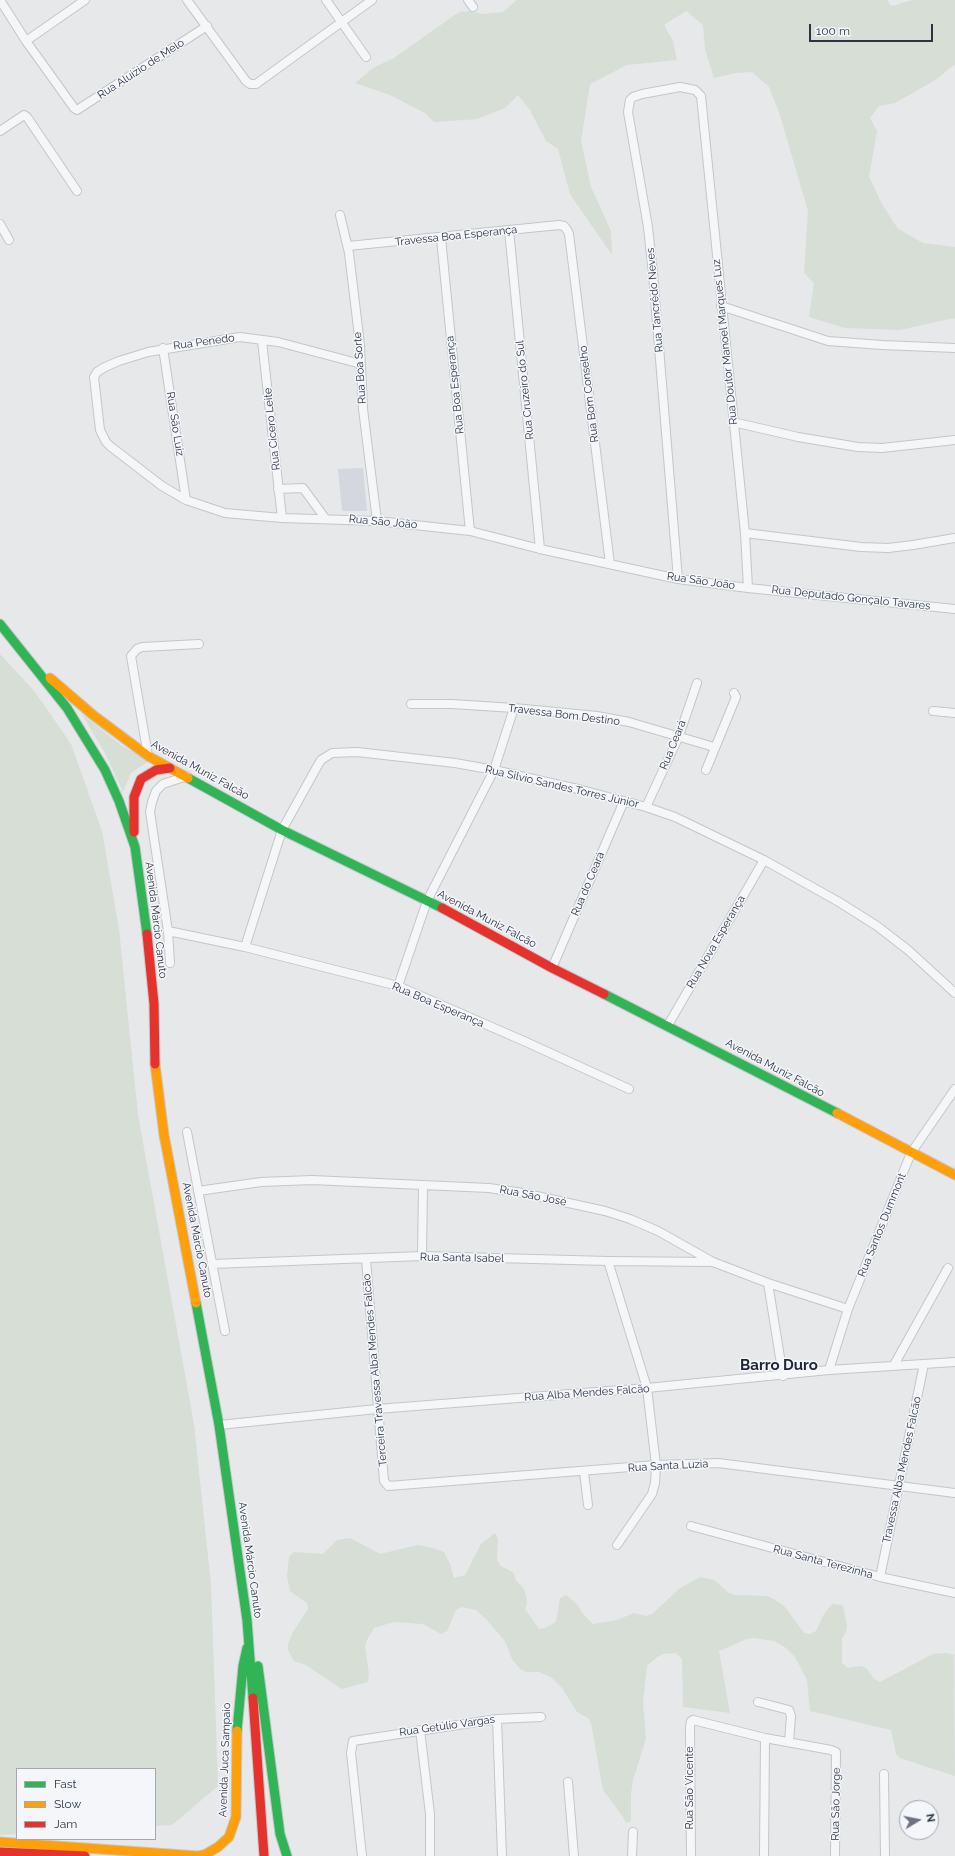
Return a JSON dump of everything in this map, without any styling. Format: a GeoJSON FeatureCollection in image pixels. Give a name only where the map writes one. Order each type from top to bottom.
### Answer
{"type":"FeatureCollection","features":[{"type":"Feature","properties":{"kind":"main road"},"geometry":{"type":"LineString","coordinates":[[0,624],[26,657]]}},
{"type":"Feature","properties":{"kind":"main road","name":"Avenida Muniz Falcão"},"geometry":{"type":"LineString","coordinates":[[26,657],[93,715],[148,756],[187,776],[282,830],[427,901],[552,968],[668,1025],[955,1175]]}},
{"type":"Feature","properties":{"kind":"main road","name":"Avenida Márcio Canuto"},"geometry":{"type":"LineString","coordinates":[[26,657],[67,708],[105,770],[121,807],[135,847],[148,941],[154,1004],[156,1072],[164,1135],[220,1425],[247,1620],[254,1738],[264,1856]]}},
{"type":"Feature","properties":{"kind":"main road"},"geometry":{"type":"LineString","coordinates":[[135,847],[134,797],[137,787],[141,779],[147,774],[160,769],[170,768]]}},
{"type":"Feature","properties":{"kind":"main road"},"geometry":{"type":"LineString","coordinates":[[247,1620],[258,1669],[278,1820],[283,1846],[287,1856]]}},
{"type":"Feature","properties":{"kind":"main road","name":"Avenida Juca Sampaio"},"geometry":{"type":"LineString","coordinates":[[0,1842],[198,1856],[206,1854],[218,1847],[229,1837],[234,1828],[236,1817],[237,1725],[243,1666],[249,1640]]}},
{"type":"Feature","properties":{"kind":"main road"},"geometry":{"type":"LineString","coordinates":[[0,1852],[85,1856]]}},
{"type":"Feature","properties":{"kind":"street"},"geometry":{"type":"LineString","coordinates":[[0,0],[26,41],[85,0]]}},
{"type":"Feature","properties":{"kind":"street"},"geometry":{"type":"LineString","coordinates":[[188,0],[246,81],[250,84],[256,84],[372,0]]}},
{"type":"Feature","properties":{"kind":"street"},"geometry":{"type":"LineString","coordinates":[[326,0],[366,56]]}},
{"type":"Feature","properties":{"kind":"street"},"geometry":{"type":"LineString","coordinates":[[468,0],[473,7]]}},
{"type":"Feature","properties":{"kind":"street","name":"Rua Aluizio de Melo"},"geometry":{"type":"LineString","coordinates":[[26,41],[76,110],[79,110],[207,26]]}},
{"type":"Feature","properties":{"kind":"street","name":"Rua Tancrêdo Neves"},"geometry":{"type":"LineString","coordinates":[[678,579],[648,226],[628,106],[630,100],[642,94],[680,87],[695,90],[702,96]]}},
{"type":"Feature","properties":{"kind":"street","name":"Rua Doutor Manoel Marques Luz"},"geometry":{"type":"LineString","coordinates":[[702,96],[721,306],[745,533],[748,588]]}},
{"type":"Feature","properties":{"kind":"street"},"geometry":{"type":"LineString","coordinates":[[0,131],[24,115],[27,117],[77,191]]}},
{"type":"Feature","properties":{"kind":"street","name":"Rua Boa Sorte"},"geometry":{"type":"LineString","coordinates":[[340,216],[348,246],[361,364],[363,409],[377,520]]}},
{"type":"Feature","properties":{"kind":"street"},"geometry":{"type":"LineString","coordinates":[[0,224],[9,240]]}},
{"type":"Feature","properties":{"kind":"street","name":"Travessa Boa Esperança"},"geometry":{"type":"LineString","coordinates":[[348,246],[564,226]]}},
{"type":"Feature","properties":{"kind":"street","name":"Rua Bom Conselho"},"geometry":{"type":"LineString","coordinates":[[564,226],[569,234],[610,564]]}},
{"type":"Feature","properties":{"kind":"street","name":"Rua Cruzeiro do Sul"},"geometry":{"type":"LineString","coordinates":[[509,230],[540,549]]}},
{"type":"Feature","properties":{"kind":"street","name":"Rua Boa Esperança"},"geometry":{"type":"LineString","coordinates":[[441,238],[470,531]]}},
{"type":"Feature","properties":{"kind":"street"},"geometry":{"type":"LineString","coordinates":[[721,306],[828,341],[955,348]]}},
{"type":"Feature","properties":{"kind":"street","name":"Rua Penedo"},"geometry":{"type":"LineString","coordinates":[[97,372],[119,361],[163,348],[240,337],[278,342],[361,364]]}},
{"type":"Feature","properties":{"kind":"street","name":"Rua Cícero Leite"},"geometry":{"type":"LineString","coordinates":[[262,340],[282,518]]}},
{"type":"Feature","properties":{"kind":"street","name":"Rua São Luiz"},"geometry":{"type":"LineString","coordinates":[[163,348],[186,500]]}},
{"type":"Feature","properties":{"kind":"street","name":"Rua São João"},"geometry":{"type":"LineString","coordinates":[[97,372],[94,377],[97,410],[100,430],[106,442],[162,486],[186,500],[225,512],[282,518],[377,520],[470,531],[540,549],[678,579],[748,588]]}},
{"type":"Feature","properties":{"kind":"street"},"geometry":{"type":"LineString","coordinates":[[733,422],[798,437],[858,447],[882,448],[955,440]]}},
{"type":"Feature","properties":{"kind":"street"},"geometry":{"type":"LineString","coordinates":[[278,488],[303,488],[325,518]]}},
{"type":"Feature","properties":{"kind":"street"},"geometry":{"type":"LineString","coordinates":[[745,533],[861,547],[888,548],[955,538]]}},
{"type":"Feature","properties":{"kind":"street","name":"Rua Deputado Gonçalo Tavares"},"geometry":{"type":"LineString","coordinates":[[748,588],[955,609]]}},
{"type":"Feature","properties":{"kind":"street"},"geometry":{"type":"LineString","coordinates":[[148,756],[131,656],[137,649],[142,647],[199,644]]}},
{"type":"Feature","properties":{"kind":"street","name":"Rua Ceará"},"geometry":{"type":"LineString","coordinates":[[646,806],[679,736],[697,683]]}},
{"type":"Feature","properties":{"kind":"street"},"geometry":{"type":"LineString","coordinates":[[706,770],[714,747],[736,697],[734,693]]}},
{"type":"Feature","properties":{"kind":"street","name":"Travessa Bom Destino"},"geometry":{"type":"LineString","coordinates":[[411,704],[452,704],[514,708],[597,716],[629,722],[714,747]]}},
{"type":"Feature","properties":{"kind":"street"},"geometry":{"type":"LineString","coordinates":[[398,986],[427,901],[494,770],[514,708]]}},
{"type":"Feature","properties":{"kind":"street"},"geometry":{"type":"LineString","coordinates":[[934,711],[955,713]]}},
{"type":"Feature","properties":{"kind":"street","name":"Rua Silvio Sandes Torres Júnior"},"geometry":{"type":"LineString","coordinates":[[245,947],[282,830],[321,760],[332,753],[357,752],[455,763],[494,770],[646,806],[675,817],[764,860],[839,902],[877,926],[908,950],[955,993]]}},
{"type":"Feature","properties":{"kind":"street"},"geometry":{"type":"LineString","coordinates":[[170,963],[168,931],[150,812],[156,791],[163,784],[187,776]]}},
{"type":"Feature","properties":{"kind":"street","name":"Rua do Ceará"},"geometry":{"type":"LineString","coordinates":[[552,968],[624,801]]}},
{"type":"Feature","properties":{"kind":"street","name":"Rua Nova Esperança"},"geometry":{"type":"LineString","coordinates":[[668,1025],[732,907],[764,860]]}},
{"type":"Feature","properties":{"kind":"street","name":"Rua Boa Esperança"},"geometry":{"type":"LineString","coordinates":[[168,931],[245,947],[398,986],[629,1089]]}},
{"type":"Feature","properties":{"kind":"street","name":"Rua Santos Dummont"},"geometry":{"type":"LineString","coordinates":[[829,1370],[848,1309],[911,1153],[955,1089]]}},
{"type":"Feature","properties":{"kind":"street"},"geometry":{"type":"LineString","coordinates":[[187,1132],[225,1331]]}},
{"type":"Feature","properties":{"kind":"street","name":"Rua São José"},"geometry":{"type":"LineString","coordinates":[[198,1191],[261,1182],[292,1180],[489,1188],[523,1193],[605,1211],[658,1231],[713,1262],[768,1283],[848,1309]]}},
{"type":"Feature","properties":{"kind":"street"},"geometry":{"type":"LineString","coordinates":[[422,1256],[423,1186]]}},
{"type":"Feature","properties":{"kind":"street","name":"Rua Santa Isabel"},"geometry":{"type":"LineString","coordinates":[[212,1264],[422,1256],[713,1262]]}},
{"type":"Feature","properties":{"kind":"street","name":"Terceira Travessa Alba Mendes Falcão"},"geometry":{"type":"LineString","coordinates":[[366,1259],[384,1481]]}},
{"type":"Feature","properties":{"kind":"street"},"geometry":{"type":"LineString","coordinates":[[608,1261],[648,1388],[656,1465],[655,1483],[652,1494],[617,1545]]}},
{"type":"Feature","properties":{"kind":"street"},"geometry":{"type":"LineString","coordinates":[[894,1365],[948,1268]]}},
{"type":"Feature","properties":{"kind":"street"},"geometry":{"type":"LineString","coordinates":[[768,1283],[783,1376]]}},
{"type":"Feature","properties":{"kind":"street","name":"Rua Alba Mendes Falcão"},"geometry":{"type":"LineString","coordinates":[[220,1425],[377,1409],[783,1376],[829,1370],[955,1362]]}},
{"type":"Feature","properties":{"kind":"street","name":"Travessa Alba Mendes Falcão"},"geometry":{"type":"LineString","coordinates":[[880,1577],[924,1364]]}},
{"type":"Feature","properties":{"kind":"street","name":"Rua Santa Luzia"},"geometry":{"type":"LineString","coordinates":[[384,1481],[388,1486],[410,1486],[656,1465],[718,1463],[955,1493]]}},
{"type":"Feature","properties":{"kind":"street"},"geometry":{"type":"LineString","coordinates":[[584,1472],[588,1504]]}},
{"type":"Feature","properties":{"kind":"street","name":"Rua Santa Terezinha"},"geometry":{"type":"LineString","coordinates":[[691,1526],[880,1577],[955,1593]]}},
{"type":"Feature","properties":{"kind":"street"},"geometry":{"type":"LineString","coordinates":[[758,1702],[789,1710],[791,1716],[789,1742],[765,1738],[764,1856]]}},
{"type":"Feature","properties":{"kind":"street","name":"Rua Getúlio Vargas"},"geometry":{"type":"LineString","coordinates":[[362,1856],[351,1753],[353,1741],[497,1718],[541,1717]]}},
{"type":"Feature","properties":{"kind":"street"},"geometry":{"type":"LineString","coordinates":[[497,1718],[502,1856]]}},
{"type":"Feature","properties":{"kind":"street","name":"Rua São Vicente"},"geometry":{"type":"LineString","coordinates":[[691,1856],[690,1727],[692,1720],[765,1738]]}},
{"type":"Feature","properties":{"kind":"street"},"geometry":{"type":"LineString","coordinates":[[420,1730],[430,1814],[430,1856]]}},
{"type":"Feature","properties":{"kind":"street","name":"Rua São Jorge"},"geometry":{"type":"LineString","coordinates":[[789,1742],[836,1752],[836,1856]]}},
{"type":"Feature","properties":{"kind":"street"},"geometry":{"type":"LineString","coordinates":[[884,1774],[885,1856]]}},
{"type":"Feature","properties":{"kind":"street"},"geometry":{"type":"LineString","coordinates":[[568,1782],[574,1856]]}},
{"type":"Feature","properties":{"kind":"street"},"geometry":{"type":"LineString","coordinates":[[632,1856],[633,1832]]}},
{"type":"Feature","properties":{"kind":"shaded area"},"geometry":{"type":"Polygon","coordinates":[[[517,0],[887,0],[891,6],[913,0],[955,0],[955,64],[937,79],[895,103],[879,106],[870,118],[877,131],[869,177],[882,204],[898,229],[923,243],[955,247],[955,319],[953,318],[900,330],[845,328],[809,317],[814,283],[804,273],[808,211],[779,112],[769,87],[752,72],[735,73],[714,78],[705,50],[703,25],[686,11],[664,25],[673,41],[677,60],[627,65],[590,84],[581,141],[591,187],[611,231],[612,255],[570,194],[558,149],[546,141],[530,110],[518,95],[505,108],[477,119],[434,122],[425,113],[390,95],[355,83],[373,68],[394,58],[459,12],[470,11],[483,14],[503,12],[517,0]]]}},
{"type":"Feature","properties":{"kind":"shaded area"},"geometry":{"type":"Polygon","coordinates":[[[363,468],[367,511],[342,511],[338,469],[363,468]]]}},
{"type":"Feature","properties":{"kind":"shaded area"},"geometry":{"type":"Polygon","coordinates":[[[0,654],[35,692],[71,744],[102,831],[119,929],[138,1115],[194,1424],[211,1585],[218,1786],[172,1825],[156,1826],[156,1768],[16,1768],[16,1834],[0,1835],[0,654]]]}},
{"type":"Feature","properties":{"kind":"shaded area"},"geometry":{"type":"Polygon","coordinates":[[[81,713],[121,745],[149,761],[131,773],[123,792],[105,753],[81,713]]]}},
{"type":"Feature","properties":{"kind":"shaded area"},"geometry":{"type":"Polygon","coordinates":[[[495,1533],[498,1539],[497,1560],[501,1566],[514,1573],[515,1579],[524,1589],[527,1603],[525,1609],[539,1629],[545,1628],[556,1622],[560,1598],[566,1595],[577,1604],[583,1614],[593,1624],[617,1620],[634,1613],[646,1616],[652,1614],[679,1589],[700,1577],[714,1580],[729,1593],[735,1595],[767,1596],[774,1599],[785,1607],[804,1633],[810,1634],[816,1631],[824,1614],[832,1604],[843,1605],[847,1626],[846,1632],[842,1638],[842,1663],[848,1668],[860,1666],[866,1668],[874,1679],[880,1682],[933,1654],[947,1653],[954,1655],[955,1776],[900,1758],[896,1754],[891,1730],[810,1711],[807,1680],[795,1657],[786,1648],[774,1641],[754,1638],[747,1639],[719,1651],[730,1713],[683,1707],[682,1659],[676,1653],[663,1654],[647,1666],[643,1702],[646,1739],[633,1780],[631,1794],[631,1821],[626,1823],[603,1790],[591,1723],[588,1718],[577,1712],[562,1688],[551,1677],[539,1672],[526,1672],[520,1669],[512,1659],[505,1641],[487,1620],[476,1610],[462,1607],[456,1610],[447,1631],[441,1634],[423,1624],[394,1622],[374,1628],[365,1646],[369,1674],[368,1682],[342,1689],[306,1665],[294,1661],[288,1650],[288,1644],[293,1632],[308,1609],[307,1603],[290,1591],[287,1576],[289,1557],[294,1552],[323,1554],[337,1540],[350,1538],[380,1554],[418,1545],[444,1552],[450,1564],[454,1578],[465,1575],[481,1544],[495,1533]]]}},
{"type":"Feature","properties":{"kind":"traffic: fast"},"geometry":{"type":"LineString","coordinates":[[0,624],[67,708],[105,770],[119,801],[135,847],[147,934]]}},
{"type":"Feature","properties":{"kind":"traffic: fast"},"geometry":{"type":"LineString","coordinates":[[188,778],[282,830],[442,908]]}},
{"type":"Feature","properties":{"kind":"traffic: fast"},"geometry":{"type":"LineString","coordinates":[[604,994],[837,1113]]}},
{"type":"Feature","properties":{"kind":"traffic: fast"},"geometry":{"type":"LineString","coordinates":[[196,1303],[219,1425],[247,1620],[253,1698]]}},
{"type":"Feature","properties":{"kind":"traffic: fast"},"geometry":{"type":"LineString","coordinates":[[237,1731],[243,1666],[247,1648]]}},
{"type":"Feature","properties":{"kind":"traffic: fast"},"geometry":{"type":"LineString","coordinates":[[258,1666],[280,1834],[287,1856]]}},
{"type":"Feature","properties":{"kind":"traffic: slow"},"geometry":{"type":"LineString","coordinates":[[50,678],[93,715],[148,756],[188,778]]}},
{"type":"Feature","properties":{"kind":"traffic: slow"},"geometry":{"type":"LineString","coordinates":[[155,1064],[164,1135],[196,1303]]}},
{"type":"Feature","properties":{"kind":"traffic: slow"},"geometry":{"type":"LineString","coordinates":[[837,1113],[955,1175]]}},
{"type":"Feature","properties":{"kind":"traffic: slow"},"geometry":{"type":"LineString","coordinates":[[0,1842],[198,1856],[206,1854],[218,1847],[229,1837],[236,1817],[237,1731]]}},
{"type":"Feature","properties":{"kind":"traffic: jam"},"geometry":{"type":"LineString","coordinates":[[134,832],[134,797],[141,779],[156,770],[170,768]]}},
{"type":"Feature","properties":{"kind":"traffic: jam"},"geometry":{"type":"LineString","coordinates":[[442,908],[552,968],[604,994]]}},
{"type":"Feature","properties":{"kind":"traffic: jam"},"geometry":{"type":"LineString","coordinates":[[147,934],[154,1004],[155,1064]]}},
{"type":"Feature","properties":{"kind":"traffic: jam"},"geometry":{"type":"LineString","coordinates":[[253,1698],[264,1856]]}},
{"type":"Feature","properties":{"kind":"traffic: jam"},"geometry":{"type":"LineString","coordinates":[[0,1852],[85,1856]]}},
{"type":"Feature","properties":{"kind":"district","name":"Barro Duro"},"geometry":{"type":"Point","coordinates":[779,1365]}}]}
